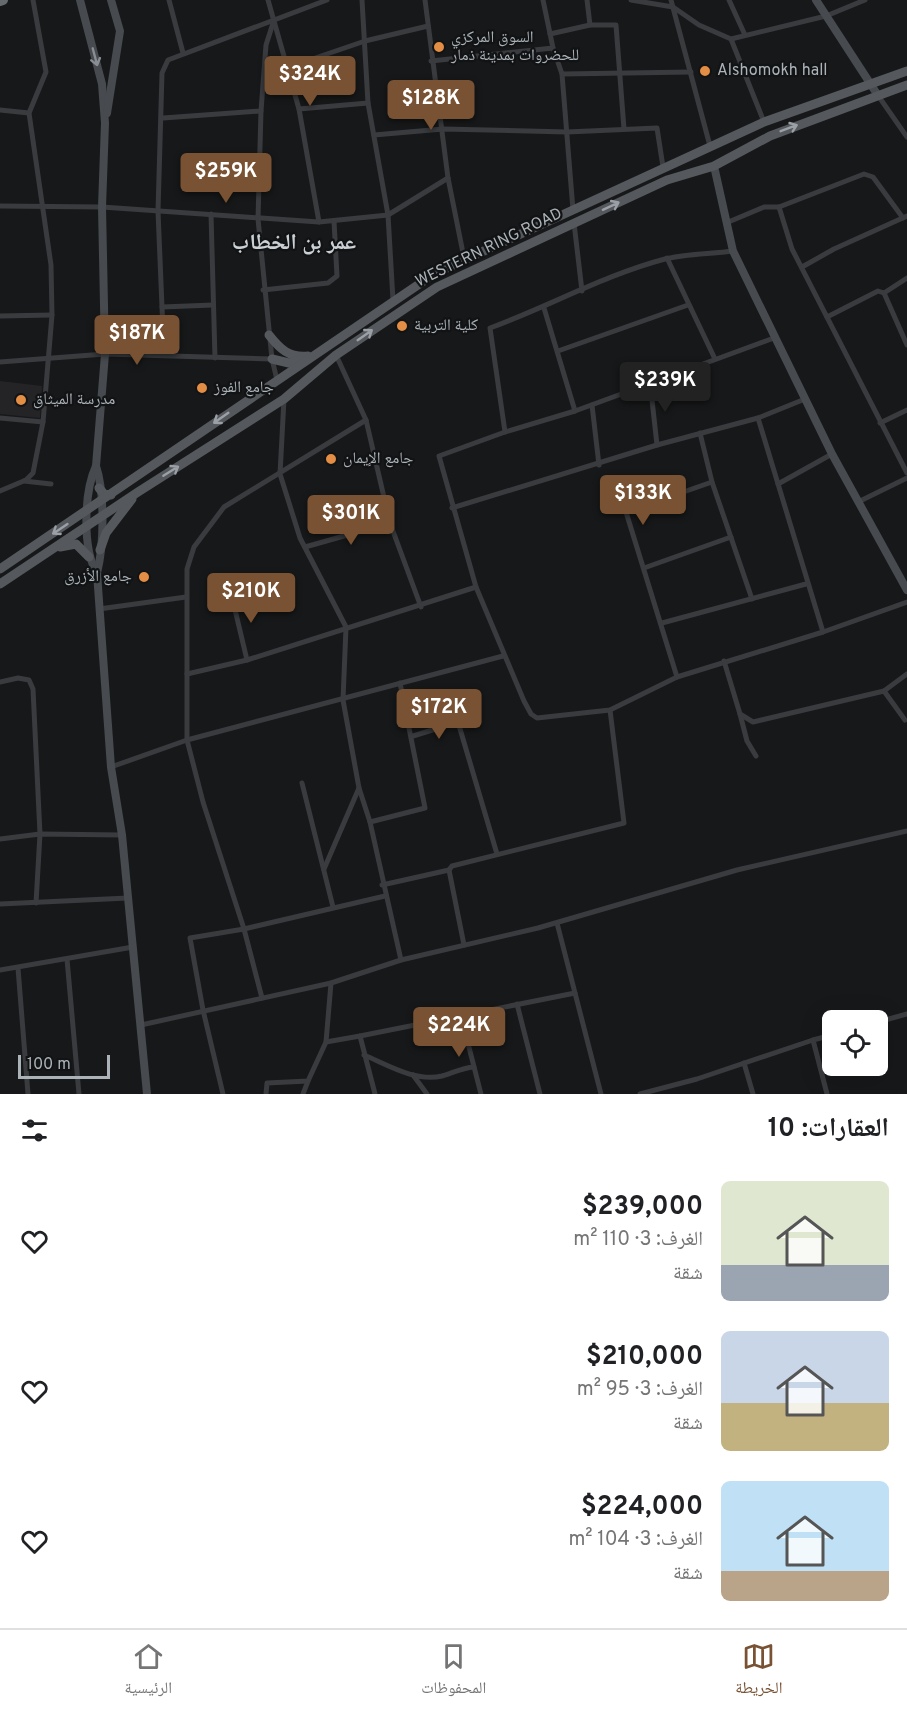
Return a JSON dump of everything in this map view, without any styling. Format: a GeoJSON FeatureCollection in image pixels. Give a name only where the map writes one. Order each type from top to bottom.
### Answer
{"type":"FeatureCollection","features":[{"type":"Feature","properties":{"kind":"main road","name":"WESTERN RING ROAD"},"geometry":{"type":"LineString","coordinates":[[0,569],[434,274],[464,258],[764,122],[907,71]]}},
{"type":"Feature","properties":{"kind":"main road","name":"WESTERN RING ROAD"},"geometry":{"type":"LineString","coordinates":[[0,585],[138,492],[284,399],[336,355],[447,281],[667,180],[714,166],[770,136],[877,94],[907,85]]}},
{"type":"Feature","properties":{"kind":"main road"},"geometry":{"type":"LineString","coordinates":[[764,122],[770,136]]}},
{"type":"Feature","properties":{"kind":"main road"},"geometry":{"type":"LineString","coordinates":[[573,210],[574,223]]}},
{"type":"Feature","properties":{"kind":"main road"},"geometry":{"type":"LineString","coordinates":[[393,300],[395,314]]}},
{"type":"Feature","properties":{"kind":"main road"},"geometry":{"type":"LineString","coordinates":[[269,334],[278,347],[294,357],[311,356]]}},
{"type":"Feature","properties":{"kind":"main road"},"geometry":{"type":"LineString","coordinates":[[272,359],[288,363],[311,356]]}},
{"type":"Feature","properties":{"kind":"main road"},"geometry":{"type":"LineString","coordinates":[[99,488],[104,494],[111,495]]}},
{"type":"Feature","properties":{"kind":"main road"},"geometry":{"type":"LineString","coordinates":[[100,550],[106,533],[138,492]]}},
{"type":"Feature","properties":{"kind":"main road"},"geometry":{"type":"LineString","coordinates":[[58,547],[76,544],[89,556]]}},
{"type":"Feature","properties":{"kind":"street"},"geometry":{"type":"LineString","coordinates":[[0,491],[24,481],[33,473],[43,423],[52,315],[51,265],[29,112],[46,72],[33,0]]}},
{"type":"Feature","properties":{"kind":"street"},"geometry":{"type":"LineString","coordinates":[[80,0],[102,84],[105,123],[102,207],[105,354],[96,466],[101,518],[100,550],[96,573],[111,767],[122,835],[147,1094]]}},
{"type":"Feature","properties":{"kind":"street"},"geometry":{"type":"LineString","coordinates":[[105,123],[120,31],[111,0]]}},
{"type":"Feature","properties":{"kind":"street"},"geometry":{"type":"LineString","coordinates":[[169,0],[183,53]]}},
{"type":"Feature","properties":{"kind":"street"},"geometry":{"type":"LineString","coordinates":[[268,0],[299,109],[320,222]]}},
{"type":"Feature","properties":{"kind":"street"},"geometry":{"type":"LineString","coordinates":[[164,355],[158,211],[163,118],[162,73],[168,60],[183,53],[327,0]]}},
{"type":"Feature","properties":{"kind":"street"},"geometry":{"type":"LineString","coordinates":[[362,0],[368,103],[388,215],[393,300]]}},
{"type":"Feature","properties":{"kind":"street"},"geometry":{"type":"LineString","coordinates":[[425,0],[431,61],[443,129],[448,178],[464,258]]}},
{"type":"Feature","properties":{"kind":"street"},"geometry":{"type":"LineString","coordinates":[[543,0],[553,48],[562,74],[573,210]]}},
{"type":"Feature","properties":{"kind":"street"},"geometry":{"type":"LineString","coordinates":[[587,0],[590,25]]}},
{"type":"Feature","properties":{"kind":"street"},"geometry":{"type":"LineString","coordinates":[[630,0],[673,7],[699,25],[731,39],[826,16],[865,0]]}},
{"type":"Feature","properties":{"kind":"street"},"geometry":{"type":"LineString","coordinates":[[657,5],[666,0]]}},
{"type":"Feature","properties":{"kind":"street"},"geometry":{"type":"LineString","coordinates":[[671,0],[710,146]]}},
{"type":"Feature","properties":{"kind":"street"},"geometry":{"type":"LineString","coordinates":[[729,0],[745,35]]}},
{"type":"Feature","properties":{"kind":"street"},"geometry":{"type":"LineString","coordinates":[[816,0],[907,137]]}},
{"type":"Feature","properties":{"kind":"street"},"geometry":{"type":"LineString","coordinates":[[274,20],[266,45],[261,111],[258,219],[263,290],[277,380]]}},
{"type":"Feature","properties":{"kind":"street"},"geometry":{"type":"LineString","coordinates":[[550,34],[590,25],[616,25],[624,129]]}},
{"type":"Feature","properties":{"kind":"street"},"geometry":{"type":"LineString","coordinates":[[286,68],[365,41],[428,26]]}},
{"type":"Feature","properties":{"kind":"street"},"geometry":{"type":"LineString","coordinates":[[731,39],[764,122]]}},
{"type":"Feature","properties":{"kind":"street"},"geometry":{"type":"LineString","coordinates":[[431,61],[553,48]]}},
{"type":"Feature","properties":{"kind":"street"},"geometry":{"type":"LineString","coordinates":[[562,74],[692,72]]}},
{"type":"Feature","properties":{"kind":"street"},"geometry":{"type":"LineString","coordinates":[[299,109],[368,103]]}},
{"type":"Feature","properties":{"kind":"street"},"geometry":{"type":"LineString","coordinates":[[0,110],[29,112]]}},
{"type":"Feature","properties":{"kind":"street"},"geometry":{"type":"LineString","coordinates":[[163,118],[261,111]]}},
{"type":"Feature","properties":{"kind":"street"},"geometry":{"type":"LineString","coordinates":[[374,135],[443,129],[567,132],[657,128],[663,167]]}},
{"type":"Feature","properties":{"kind":"street"},"geometry":{"type":"LineString","coordinates":[[714,166],[733,251],[832,454],[907,590]]}},
{"type":"Feature","properties":{"kind":"street"},"geometry":{"type":"LineString","coordinates":[[726,223],[764,207],[778,207],[864,174],[873,177],[905,217],[834,249],[801,267]]}},
{"type":"Feature","properties":{"kind":"street"},"geometry":{"type":"LineString","coordinates":[[0,206],[43,209],[102,207],[320,222],[388,215],[448,178]]}},
{"type":"Feature","properties":{"kind":"street"},"geometry":{"type":"LineString","coordinates":[[778,207],[792,249],[907,473]]}},
{"type":"Feature","properties":{"kind":"street"},"geometry":{"type":"LineString","coordinates":[[211,214],[215,358]]}},
{"type":"Feature","properties":{"kind":"street"},"geometry":{"type":"LineString","coordinates":[[263,290],[328,283],[337,276],[334,221]]}},
{"type":"Feature","properties":{"kind":"street"},"geometry":{"type":"LineString","coordinates":[[574,223],[582,291]]}},
{"type":"Feature","properties":{"kind":"street"},"geometry":{"type":"LineString","coordinates":[[505,432],[490,328],[544,308],[631,269],[667,258],[733,251]]}},
{"type":"Feature","properties":{"kind":"street"},"geometry":{"type":"LineString","coordinates":[[667,258],[715,360]]}},
{"type":"Feature","properties":{"kind":"street"},"geometry":{"type":"LineString","coordinates":[[884,293],[907,278]]}},
{"type":"Feature","properties":{"kind":"street"},"geometry":{"type":"LineString","coordinates":[[827,317],[878,291],[884,293],[907,345]]}},
{"type":"Feature","properties":{"kind":"street"},"geometry":{"type":"LineString","coordinates":[[162,308],[213,305]]}},
{"type":"Feature","properties":{"kind":"street"},"geometry":{"type":"LineString","coordinates":[[558,351],[688,305]]}},
{"type":"Feature","properties":{"kind":"street"},"geometry":{"type":"LineString","coordinates":[[544,308],[575,411]]}},
{"type":"Feature","properties":{"kind":"street"},"geometry":{"type":"LineString","coordinates":[[0,316],[52,315]]}},
{"type":"Feature","properties":{"kind":"street"},"geometry":{"type":"LineString","coordinates":[[774,338],[575,411],[505,432],[439,456],[476,587],[493,624],[503,656],[531,714],[537,718],[610,710],[677,677],[822,632],[907,602]]}},
{"type":"Feature","properties":{"kind":"street"},"geometry":{"type":"LineString","coordinates":[[0,362],[105,354],[272,359]]}},
{"type":"Feature","properties":{"kind":"street"},"geometry":{"type":"LineString","coordinates":[[336,355],[366,420],[390,523],[421,607]]}},
{"type":"Feature","properties":{"kind":"street"},"geometry":{"type":"LineString","coordinates":[[650,382],[657,445]]}},
{"type":"Feature","properties":{"kind":"street"},"geometry":{"type":"LineString","coordinates":[[284,399],[280,474],[290,511],[305,547],[346,627],[343,700],[359,788],[370,822],[382,885],[401,960]]}},
{"type":"Feature","properties":{"kind":"street"},"geometry":{"type":"LineString","coordinates":[[452,508],[600,465],[657,445],[758,418],[805,399]]}},
{"type":"Feature","properties":{"kind":"street"},"geometry":{"type":"LineString","coordinates":[[592,405],[600,465]]}},
{"type":"Feature","properties":{"kind":"street"},"geometry":{"type":"LineString","coordinates":[[880,423],[907,410]]}},
{"type":"Feature","properties":{"kind":"street"},"geometry":{"type":"LineString","coordinates":[[0,418],[43,423]]}},
{"type":"Feature","properties":{"kind":"street"},"geometry":{"type":"LineString","coordinates":[[758,418],[822,632]]}},
{"type":"Feature","properties":{"kind":"street"},"geometry":{"type":"LineString","coordinates":[[262,998],[244,929],[202,802],[187,740],[187,569],[194,547],[224,507],[366,420]]}},
{"type":"Feature","properties":{"kind":"street"},"geometry":{"type":"LineString","coordinates":[[700,433],[712,482],[752,598]]}},
{"type":"Feature","properties":{"kind":"street"},"geometry":{"type":"LineString","coordinates":[[778,484],[832,454]]}},
{"type":"Feature","properties":{"kind":"street"},"geometry":{"type":"LineString","coordinates":[[96,466],[92,476],[87,528],[89,556],[96,573]]}},
{"type":"Feature","properties":{"kind":"street"},"geometry":{"type":"LineString","coordinates":[[858,502],[907,478]]}},
{"type":"Feature","properties":{"kind":"street"},"geometry":{"type":"LineString","coordinates":[[24,481],[51,484]]}},
{"type":"Feature","properties":{"kind":"street"},"geometry":{"type":"LineString","coordinates":[[677,677],[626,512],[712,482]]}},
{"type":"Feature","properties":{"kind":"street"},"geometry":{"type":"LineString","coordinates":[[305,547],[390,523]]}},
{"type":"Feature","properties":{"kind":"street"},"geometry":{"type":"LineString","coordinates":[[644,568],[731,537]]}},
{"type":"Feature","properties":{"kind":"street"},"geometry":{"type":"LineString","coordinates":[[662,623],[806,584]]}},
{"type":"Feature","properties":{"kind":"street"},"geometry":{"type":"LineString","coordinates":[[187,674],[247,660],[346,627],[421,607],[476,587]]}},
{"type":"Feature","properties":{"kind":"street"},"geometry":{"type":"LineString","coordinates":[[231,593],[247,660]]}},
{"type":"Feature","properties":{"kind":"street"},"geometry":{"type":"LineString","coordinates":[[99,609],[186,597]]}},
{"type":"Feature","properties":{"kind":"street"},"geometry":{"type":"LineString","coordinates":[[111,767],[187,740],[503,656]]}},
{"type":"Feature","properties":{"kind":"street"},"geometry":{"type":"LineString","coordinates":[[724,661],[747,741],[756,756]]}},
{"type":"Feature","properties":{"kind":"street"},"geometry":{"type":"LineString","coordinates":[[740,714],[753,722],[884,691],[907,674]]}},
{"type":"Feature","properties":{"kind":"street"},"geometry":{"type":"LineString","coordinates":[[0,682],[18,678],[29,680],[33,688],[40,834],[36,903]]}},
{"type":"Feature","properties":{"kind":"street"},"geometry":{"type":"LineString","coordinates":[[370,822],[425,808],[413,736],[400,683]]}},
{"type":"Feature","properties":{"kind":"street"},"geometry":{"type":"LineString","coordinates":[[884,691],[905,720]]}},
{"type":"Feature","properties":{"kind":"street"},"geometry":{"type":"LineString","coordinates":[[382,885],[449,870],[452,866],[624,823],[610,710]]}},
{"type":"Feature","properties":{"kind":"street"},"geometry":{"type":"LineString","coordinates":[[413,736],[458,722],[497,854]]}},
{"type":"Feature","properties":{"kind":"street"},"geometry":{"type":"LineString","coordinates":[[302,783],[333,907]]}},
{"type":"Feature","properties":{"kind":"street"},"geometry":{"type":"LineString","coordinates":[[324,868],[359,788]]}},
{"type":"Feature","properties":{"kind":"street"},"geometry":{"type":"LineString","coordinates":[[141,1025],[331,982],[401,960],[557,923],[737,870],[907,831]]}},
{"type":"Feature","properties":{"kind":"street"},"geometry":{"type":"LineString","coordinates":[[0,839],[40,834],[122,835]]}},
{"type":"Feature","properties":{"kind":"street"},"geometry":{"type":"LineString","coordinates":[[449,870],[464,945]]}},
{"type":"Feature","properties":{"kind":"street"},"geometry":{"type":"LineString","coordinates":[[223,1094],[203,1010],[190,938],[244,929],[385,896]]}},
{"type":"Feature","properties":{"kind":"street"},"geometry":{"type":"LineString","coordinates":[[0,904],[128,898]]}},
{"type":"Feature","properties":{"kind":"street"},"geometry":{"type":"LineString","coordinates":[[557,923],[601,1094]]}},
{"type":"Feature","properties":{"kind":"street"},"geometry":{"type":"LineString","coordinates":[[0,970],[133,947]]}},
{"type":"Feature","properties":{"kind":"street"},"geometry":{"type":"LineString","coordinates":[[68,959],[79,1094]]}},
{"type":"Feature","properties":{"kind":"street"},"geometry":{"type":"LineString","coordinates":[[18,968],[28,1094]]}},
{"type":"Feature","properties":{"kind":"street"},"geometry":{"type":"LineString","coordinates":[[303,1094],[326,1042],[331,982]]}},
{"type":"Feature","properties":{"kind":"street"},"geometry":{"type":"LineString","coordinates":[[326,1042],[575,993]]}},
{"type":"Feature","properties":{"kind":"street"},"geometry":{"type":"LineString","coordinates":[[517,1004],[540,1094]]}},
{"type":"Feature","properties":{"kind":"street"},"geometry":{"type":"LineString","coordinates":[[888,1019],[907,1014]]}},
{"type":"Feature","properties":{"kind":"street"},"geometry":{"type":"LineString","coordinates":[[460,1016],[481,1094]]}},
{"type":"Feature","properties":{"kind":"street"},"geometry":{"type":"LineString","coordinates":[[360,1036],[375,1094]]}},
{"type":"Feature","properties":{"kind":"street"},"geometry":{"type":"LineString","coordinates":[[640,1094],[744,1064],[822,1038]]}},
{"type":"Feature","properties":{"kind":"street"},"geometry":{"type":"LineString","coordinates":[[813,1040],[827,1094]]}},
{"type":"Feature","properties":{"kind":"street"},"geometry":{"type":"LineString","coordinates":[[364,1055],[413,1075],[440,1076],[459,1068],[474,1067]]}},
{"type":"Feature","properties":{"kind":"street"},"geometry":{"type":"LineString","coordinates":[[744,1064],[753,1094]]}},
{"type":"Feature","properties":{"kind":"street"},"geometry":{"type":"LineString","coordinates":[[413,1075],[427,1094]]}},
{"type":"Feature","properties":{"kind":"street"},"geometry":{"type":"LineString","coordinates":[[266,1094],[267,1083],[308,1082]]}},
{"type":"Feature","properties":{"kind":"shaded area","name":"مدرسة الميثاق"},"geometry":{"type":"Polygon","coordinates":[[[0,381],[42,386],[40,418],[0,414],[0,381]]]}},
{"type":"Feature","properties":{"kind":"place","name":"السوق المركزي للحضروات بمدينة ذمار"},"geometry":{"type":"Point","coordinates":[439,47]}},
{"type":"Feature","properties":{"kind":"place","name":"Alshomokh hall"},"geometry":{"type":"Point","coordinates":[705,71]}},
{"type":"Feature","properties":{"kind":"place","name":"كلية التربية"},"geometry":{"type":"Point","coordinates":[402,326]}},
{"type":"Feature","properties":{"kind":"place","name":"جامع الفوز"},"geometry":{"type":"Point","coordinates":[202,388]}},
{"type":"Feature","properties":{"kind":"place","name":"مدرسة الميثاق"},"geometry":{"type":"Point","coordinates":[21,400]}},
{"type":"Feature","properties":{"kind":"place","name":"جامع الإيمان"},"geometry":{"type":"Point","coordinates":[331,459]}},
{"type":"Feature","properties":{"kind":"place","name":"جامع الأزرق"},"geometry":{"type":"Point","coordinates":[144,577]}},
{"type":"Feature","properties":{"kind":"district","name":"عمر بن الخطاب"},"geometry":{"type":"Point","coordinates":[294,243]}}]}
